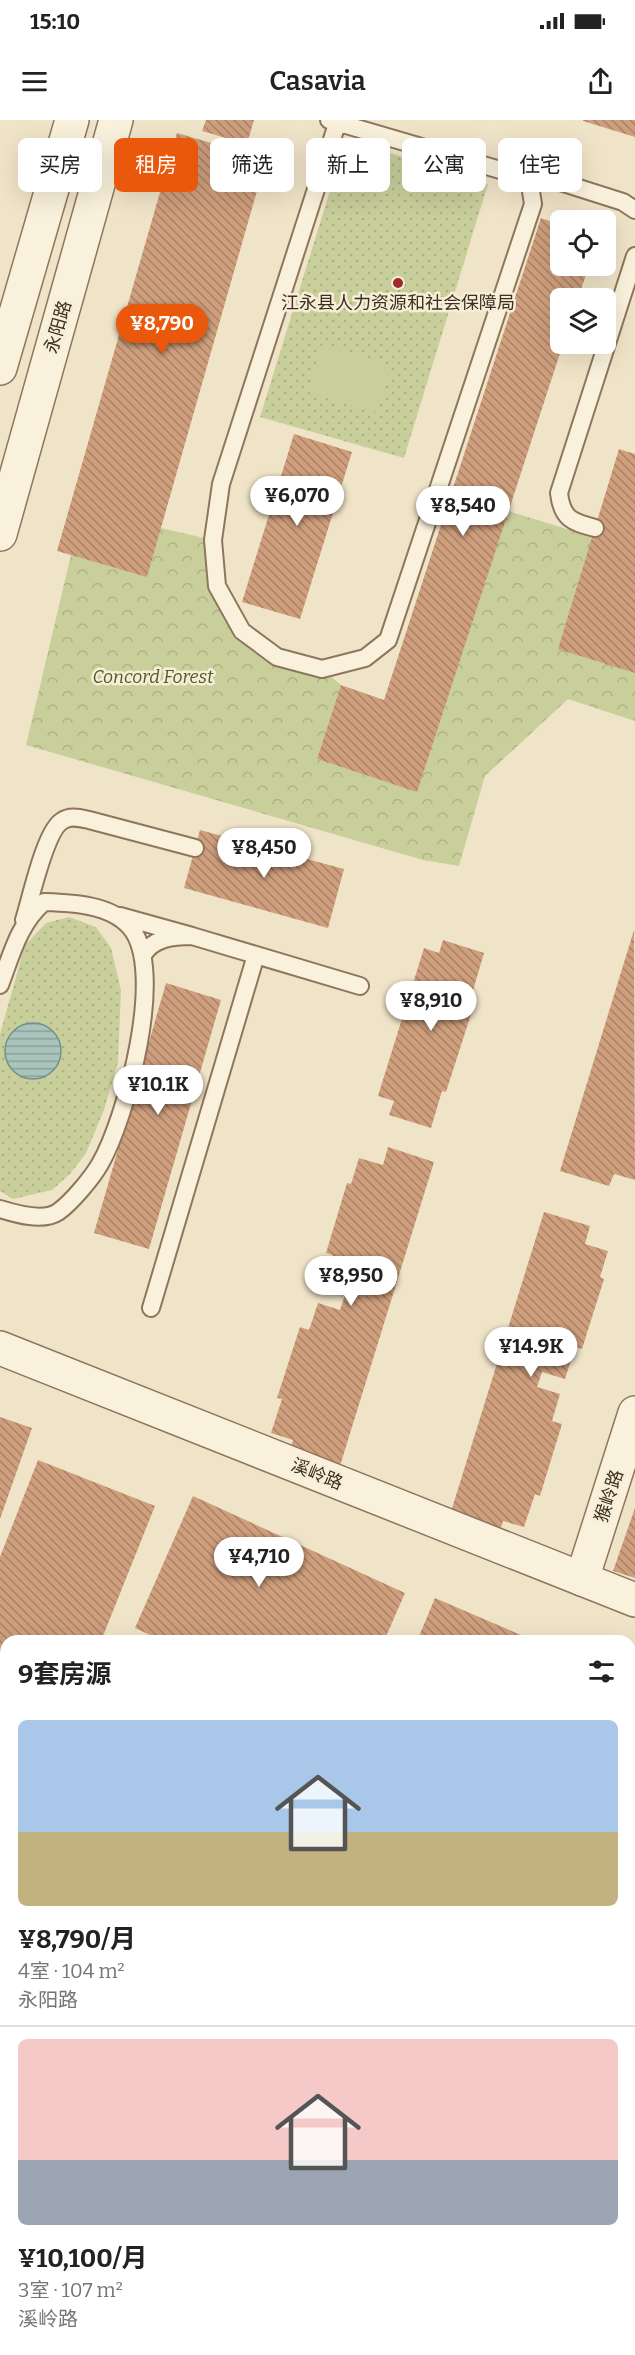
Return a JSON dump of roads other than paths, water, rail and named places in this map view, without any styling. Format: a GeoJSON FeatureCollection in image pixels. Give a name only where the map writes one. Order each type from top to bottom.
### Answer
{"type":"FeatureCollection","features":[{"type":"Feature","properties":{"kind":"street"},"geometry":{"type":"LineString","coordinates":[[0,368],[72,120]]}},
{"type":"Feature","properties":{"kind":"street","name":"永阳路"},"geometry":{"type":"LineString","coordinates":[[0,534],[116,120]]}},
{"type":"Feature","properties":{"kind":"street","name":"溪岭路"},"geometry":{"type":"LineString","coordinates":[[0,1348],[635,1600]]}},
{"type":"Feature","properties":{"kind":"street","name":"猴岭路"},"geometry":{"type":"LineString","coordinates":[[582,1579],[635,1413]]}},
{"type":"Feature","properties":{"kind":"lane"},"geometry":{"type":"LineString","coordinates":[[498,169],[333,122],[223,477],[213,540],[217,586],[242,631],[277,657],[322,669],[365,658],[388,640],[533,204],[531,192]]}},
{"type":"Feature","properties":{"kind":"lane"},"geometry":{"type":"LineString","coordinates":[[582,189],[623,202],[635,210]]}},
{"type":"Feature","properties":{"kind":"lane"},"geometry":{"type":"LineString","coordinates":[[595,528],[572,522],[560,507],[559,493],[635,256]]}},
{"type":"Feature","properties":{"kind":"lane"},"geometry":{"type":"LineString","coordinates":[[0,986],[20,934],[51,832],[62,820],[75,817],[195,848]]}},
{"type":"Feature","properties":{"kind":"lane"},"geometry":{"type":"LineString","coordinates":[[42,862],[44,890],[53,898],[66,903]]}},
{"type":"Feature","properties":{"kind":"lane"},"geometry":{"type":"LineString","coordinates":[[20,934],[31,913],[44,902],[90,906],[360,986]]}},
{"type":"Feature","properties":{"kind":"lane"},"geometry":{"type":"LineString","coordinates":[[0,1209],[37,1216],[57,1213],[78,1192],[100,1164],[118,1124],[134,1074],[142,1013],[143,955],[130,927],[112,914]]}},
{"type":"Feature","properties":{"kind":"lane"},"geometry":{"type":"LineString","coordinates":[[143,955],[148,947],[158,941],[176,936],[192,936]]}},
{"type":"Feature","properties":{"kind":"lane"},"geometry":{"type":"LineString","coordinates":[[151,1308],[256,955]]}},
{"type":"Feature","properties":{"kind":"water"},"geometry":{"type":"Polygon","coordinates":[[[33,1023],[44,1025],[53,1031],[59,1040],[61,1051],[59,1062],[53,1071],[44,1077],[33,1079],[22,1077],[13,1071],[7,1062],[5,1051],[7,1040],[13,1031],[22,1025],[33,1023]]]}},
{"type":"Feature","properties":{"kind":"place","name":"江永县人力资源和社会保障局"},"geometry":{"type":"Point","coordinates":[398,283]}},
{"type":"Feature","properties":{"kind":"park label","name":"Concord Forest"},"geometry":{"type":"Point","coordinates":[153,677]}}]}
